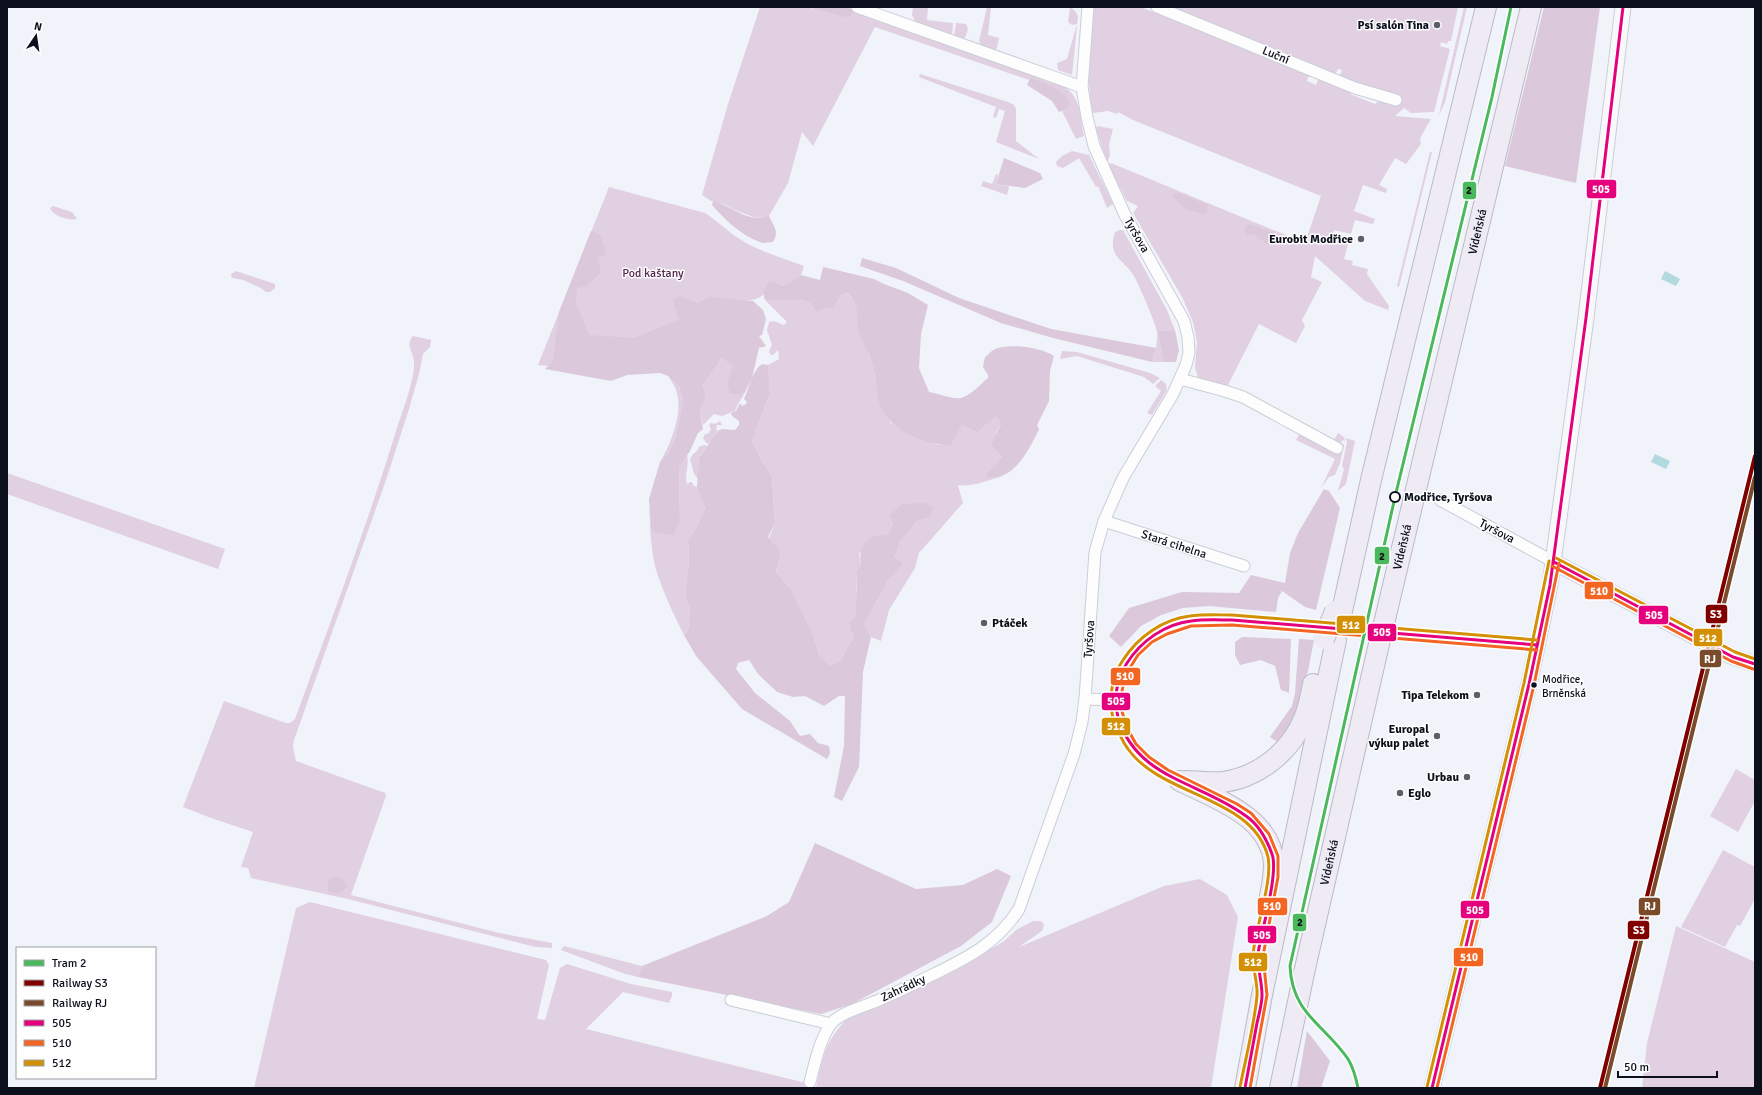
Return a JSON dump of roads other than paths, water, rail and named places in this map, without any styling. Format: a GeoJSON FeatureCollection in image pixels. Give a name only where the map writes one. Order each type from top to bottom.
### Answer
{"type":"FeatureCollection","features":[{"type":"Feature","properties":{"kind":"highway"},"geometry":{"type":"LineString","coordinates":[[1180,781],[1222,782],[1254,773],[1281,753],[1297,732],[1305,717],[1349,579],[1371,480],[1486,7]]}},
{"type":"Feature","properties":{"kind":"highway","name":"Vídeňská"},"geometry":{"type":"LineString","coordinates":[[1280,1088],[1304,973],[1379,644],[1531,7]]}},
{"type":"Feature","properties":{"kind":"highway"},"geometry":{"type":"LineString","coordinates":[[1245,1088],[1330,640]]}},
{"type":"Feature","properties":{"kind":"highway"},"geometry":{"type":"LineString","coordinates":[[1180,781],[1235,808],[1248,817],[1257,826],[1270,847],[1273,857],[1273,876],[1258,956],[1262,995]]}},
{"type":"Feature","properties":{"kind":"street"},"geometry":{"type":"LineString","coordinates":[[857,7],[1082,88]]}},
{"type":"Feature","properties":{"kind":"street","name":"Tyršova"},"geometry":{"type":"LineString","coordinates":[[1019,908],[1074,754],[1082,722],[1085,699],[1095,552],[1104,521],[1123,478],[1159,419],[1180,379],[1189,353],[1188,337],[1184,320],[1125,215],[1098,159],[1086,117],[1082,88],[1088,7]]}},
{"type":"Feature","properties":{"kind":"street","name":"Luční"},"geometry":{"type":"LineString","coordinates":[[1157,7],[1355,88],[1396,100]]}},
{"type":"Feature","properties":{"kind":"street"},"geometry":{"type":"LineString","coordinates":[[1432,1088],[1537,645],[1554,562],[1586,318],[1623,7]]}},
{"type":"Feature","properties":{"kind":"street"},"geometry":{"type":"LineString","coordinates":[[1180,379],[1225,390],[1337,448]]}},
{"type":"Feature","properties":{"kind":"street","name":"Tyršova"},"geometry":{"type":"LineString","coordinates":[[1440,500],[1554,562]]}},
{"type":"Feature","properties":{"kind":"street","name":"Stará cihelna"},"geometry":{"type":"LineString","coordinates":[[1104,521],[1244,566]]}},
{"type":"Feature","properties":{"kind":"street"},"geometry":{"type":"LineString","coordinates":[[1554,562],[1732,657],[1750,663]]}},
{"type":"Feature","properties":{"kind":"street"},"geometry":{"type":"LineString","coordinates":[[1180,781],[1154,768],[1132,746],[1119,723],[1116,700],[1121,672],[1134,652],[1155,634],[1177,624],[1190,621],[1232,620],[1537,645]]}},
{"type":"Feature","properties":{"kind":"street"},"geometry":{"type":"LineString","coordinates":[[1085,699],[1116,700]]}},
{"type":"Feature","properties":{"kind":"street","name":"Zahrádky"},"geometry":{"type":"LineString","coordinates":[[831,1024],[843,1015],[884,998],[968,958],[1001,932],[1011,921],[1019,908]]}},
{"type":"Feature","properties":{"kind":"street"},"geometry":{"type":"LineString","coordinates":[[731,1000],[831,1024],[820,1046],[810,1082]]}},
{"type":"Feature","properties":{"kind":"water"},"geometry":{"type":"Polygon","coordinates":[[[1665,271],[1680,279],[1676,286],[1661,279],[1665,271]]]}},
{"type":"Feature","properties":{"kind":"water"},"geometry":{"type":"Polygon","coordinates":[[[1655,454],[1670,461],[1666,469],[1651,462],[1655,454]]]}},
{"type":"Feature","properties":{"kind":"tram line","name":"2"},"geometry":{"type":"LineString","coordinates":[[1358,1088],[1348,1059],[1303,1007],[1292,982],[1290,966],[1395,497],[1492,97],[1511,7]]}},
{"type":"Feature","properties":{"kind":"rail line","name":"S3"},"geometry":{"type":"LineString","coordinates":[[1600,1088],[1755,456]]}},
{"type":"Feature","properties":{"kind":"rail line","name":"RJ"},"geometry":{"type":"LineString","coordinates":[[1605,1088],[1755,477]]}},
{"type":"Feature","properties":{"kind":"place","name":"Psí salón Tina"},"geometry":{"type":"Point","coordinates":[1437,25]}},
{"type":"Feature","properties":{"kind":"place","name":"Eurobit Modřice"},"geometry":{"type":"Point","coordinates":[1361,239]}},
{"type":"Feature","properties":{"kind":"place","name":"Modřice, Tyršova"},"geometry":{"type":"Point","coordinates":[1395,497]}},
{"type":"Feature","properties":{"kind":"place","name":"Ptáček"},"geometry":{"type":"Point","coordinates":[984,623]}},
{"type":"Feature","properties":{"kind":"place","name":"Modřice, Brněnská"},"geometry":{"type":"Point","coordinates":[1534,685]}},
{"type":"Feature","properties":{"kind":"place","name":"Tipa Telekom"},"geometry":{"type":"Point","coordinates":[1477,695]}},
{"type":"Feature","properties":{"kind":"place","name":"Europal výkup palet"},"geometry":{"type":"Point","coordinates":[1437,736]}},
{"type":"Feature","properties":{"kind":"place","name":"Urbau"},"geometry":{"type":"Point","coordinates":[1467,777]}},
{"type":"Feature","properties":{"kind":"place","name":"Eglo"},"geometry":{"type":"Point","coordinates":[1400,793]}},
{"type":"Feature","properties":{"kind":"park label","name":"Pod kaštany"},"geometry":{"type":"Point","coordinates":[653,273]}}]}
